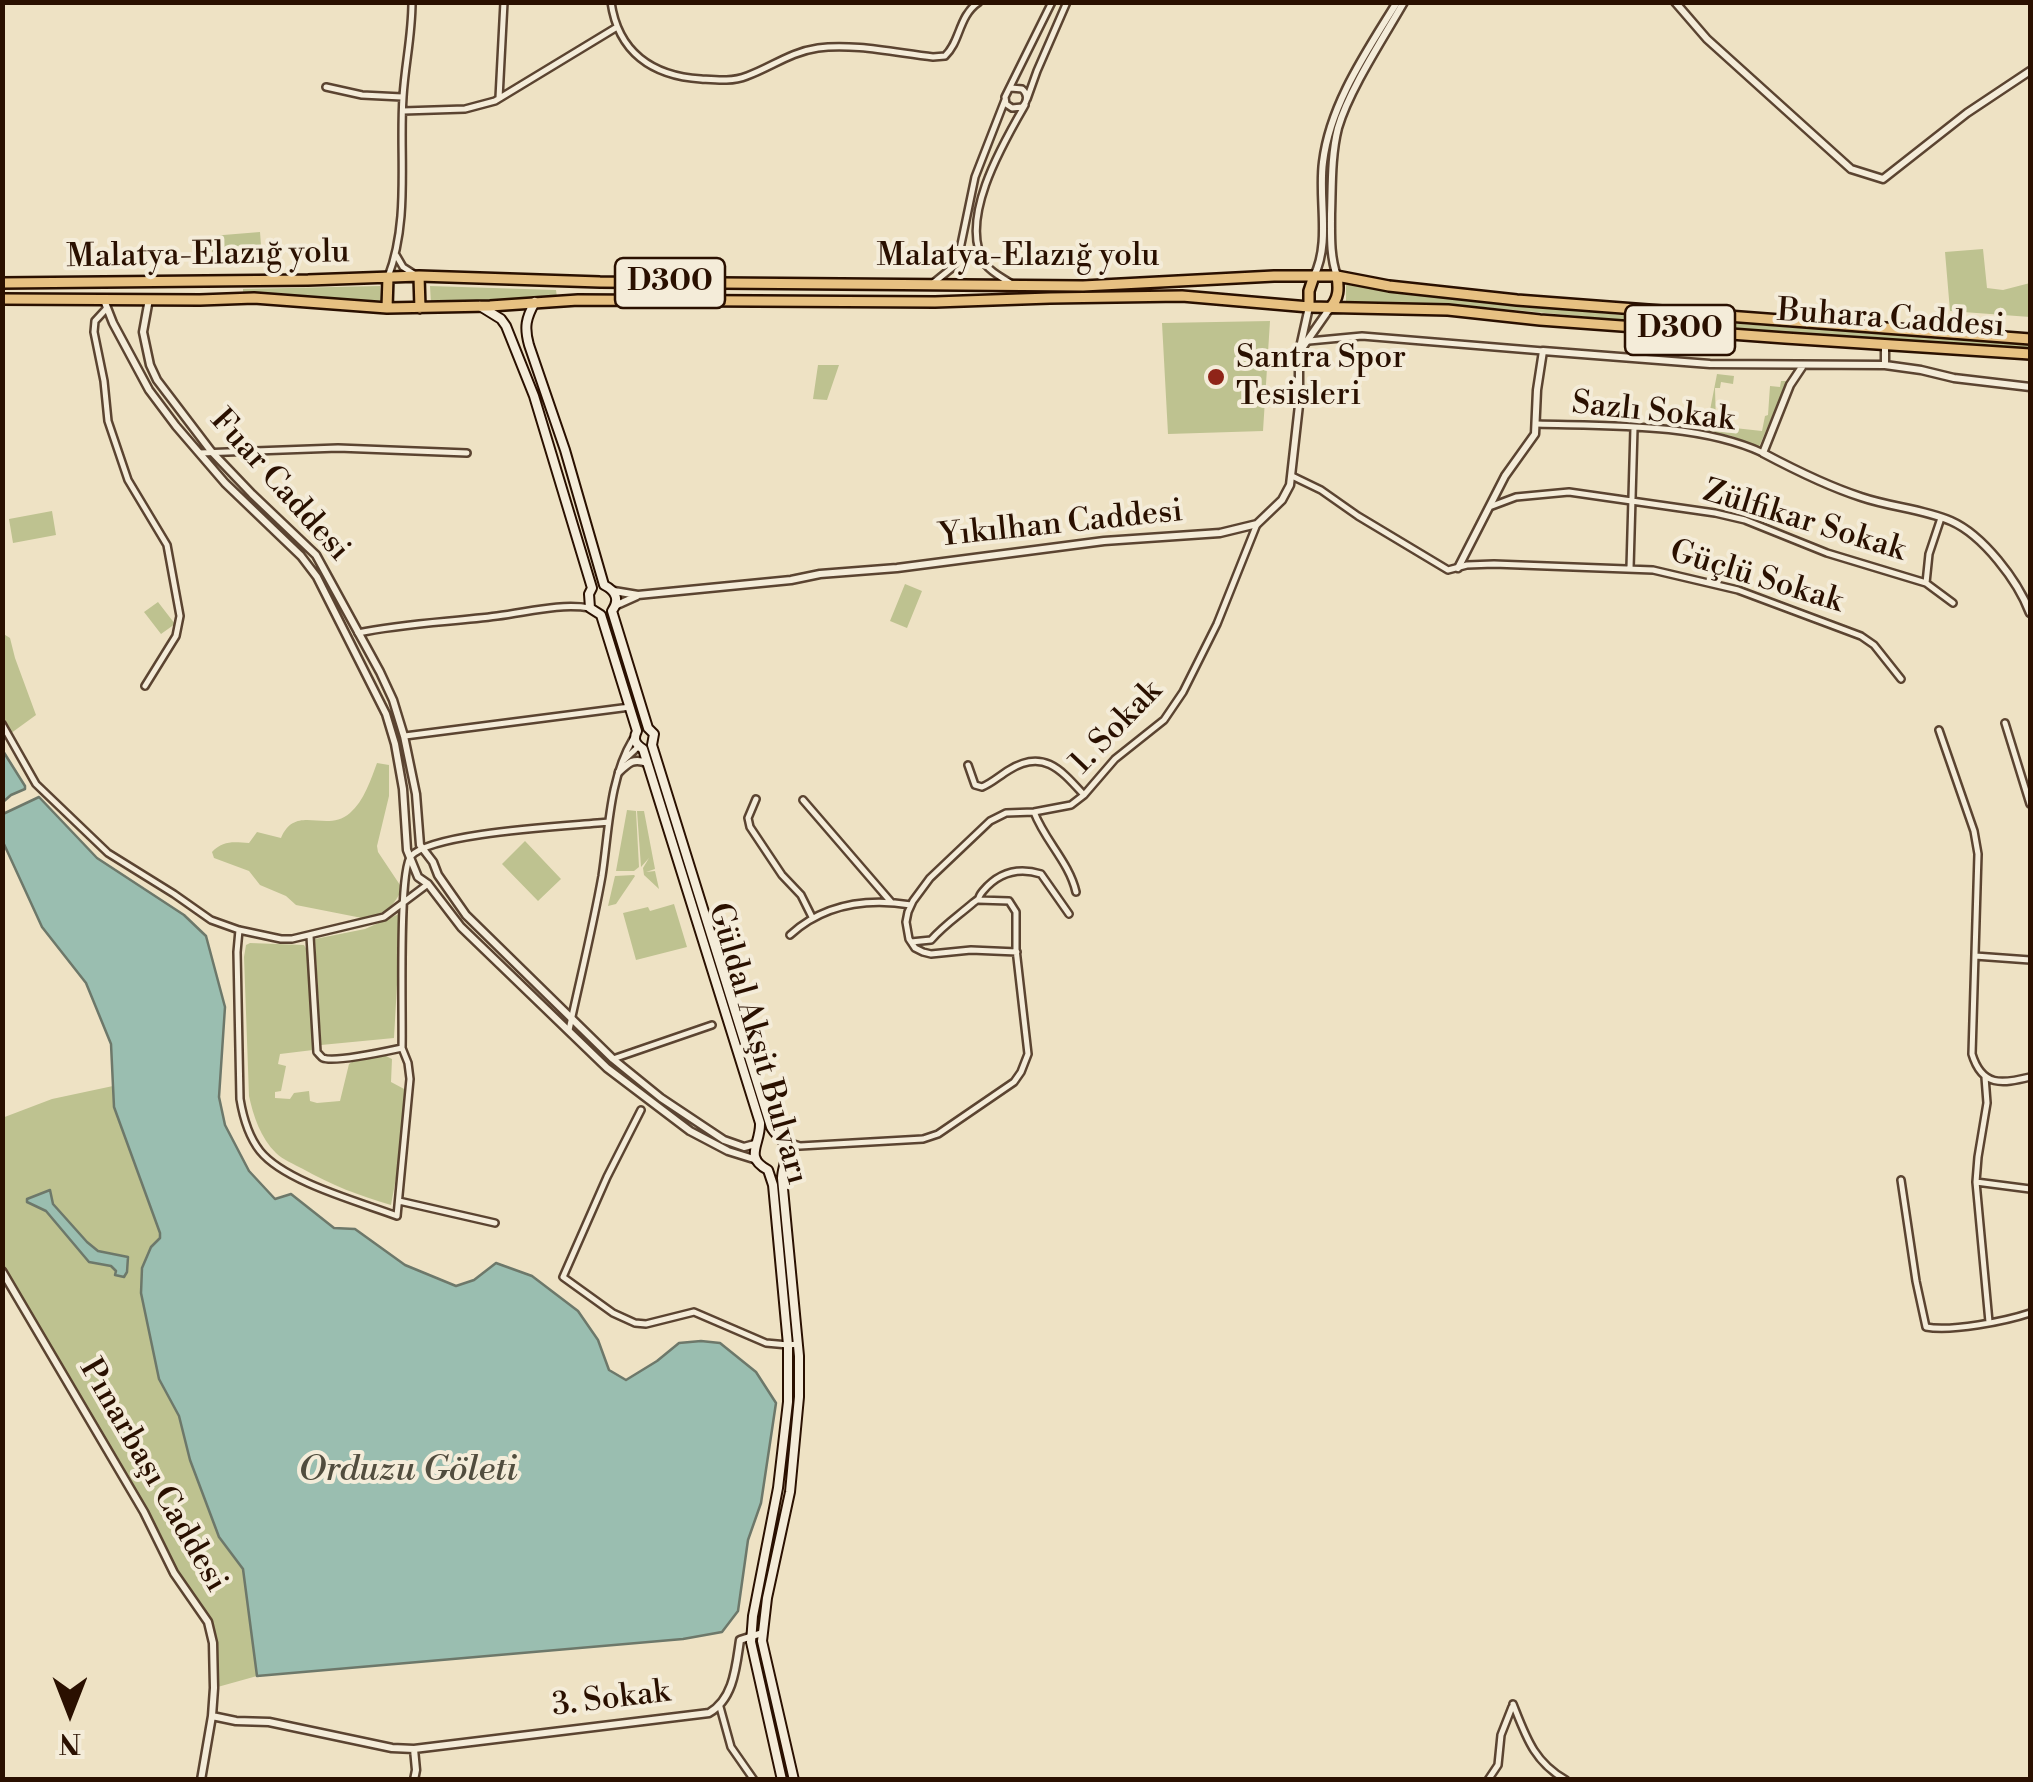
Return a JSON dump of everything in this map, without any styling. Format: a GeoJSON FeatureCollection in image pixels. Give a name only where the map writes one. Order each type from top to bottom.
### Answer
{"type":"FeatureCollection","features":[{"type":"Feature","properties":{"kind":"highway","name":"Malatya-Elazığ yolu"},"geometry":{"type":"LineString","coordinates":[[2,284],[418,276],[600,282],[1082,286],[1337,276],[1389,286],[1517,300],[2030,338]]}},
{"type":"Feature","properties":{"kind":"highway"},"geometry":{"type":"LineString","coordinates":[[418,276],[420,308]]}},
{"type":"Feature","properties":{"kind":"highway"},"geometry":{"type":"LineString","coordinates":[[1309,307],[1314,276]]}},
{"type":"Feature","properties":{"kind":"highway"},"geometry":{"type":"LineString","coordinates":[[1330,308],[1337,298],[1337,276]]}},
{"type":"Feature","properties":{"kind":"highway"},"geometry":{"type":"LineString","coordinates":[[387,308],[388,277]]}},
{"type":"Feature","properties":{"kind":"highway","name":"D300"},"geometry":{"type":"LineString","coordinates":[[2,299],[105,303],[254,298],[420,308],[578,300],[935,302],[1182,296],[1330,308]]}},
{"type":"Feature","properties":{"kind":"highway","name":"Buhara Caddesi"},"geometry":{"type":"LineString","coordinates":[[1330,308],[1448,310],[1578,323],[2030,354]]}},
{"type":"Feature","properties":{"kind":"main road"},"geometry":{"type":"LineString","coordinates":[[536,302],[526,316],[526,334],[604,585],[614,591]]}},
{"type":"Feature","properties":{"kind":"main road"},"geometry":{"type":"LineString","coordinates":[[480,306],[502,319],[514,340],[540,413],[590,591],[590,608],[600,615]]}},
{"type":"Feature","properties":{"kind":"main road","name":"Güldal Akşit Bulvarı"},"geometry":{"type":"LineString","coordinates":[[614,591],[614,608],[648,728],[654,734],[645,746],[648,762],[760,1124],[756,1160],[768,1170],[774,1185],[799,1397],[790,1492],[762,1632],[794,1780]]}},
{"type":"Feature","properties":{"kind":"main road","name":"Güldal Akşit Bulvarı"},"geometry":{"type":"LineString","coordinates":[[600,615],[636,733],[645,746],[786,1151],[793,1344],[785,1446],[751,1636],[782,1780]]}},
{"type":"Feature","properties":{"kind":"street"},"geometry":{"type":"LineString","coordinates":[[388,277],[396,255],[402,190],[403,98],[412,2]]}},
{"type":"Feature","properties":{"kind":"street"},"geometry":{"type":"LineString","coordinates":[[500,98],[504,2]]}},
{"type":"Feature","properties":{"kind":"street"},"geometry":{"type":"LineString","coordinates":[[612,2],[620,37],[636,55],[659,71],[686,78],[732,80],[817,48],[838,46],[945,56],[954,46],[964,16],[979,2]]}},
{"type":"Feature","properties":{"kind":"street"},"geometry":{"type":"LineString","coordinates":[[931,284],[953,267],[959,254],[974,176],[1006,93],[1052,2]]}},
{"type":"Feature","properties":{"kind":"street"},"geometry":{"type":"LineString","coordinates":[[1014,285],[988,269],[981,256],[977,231],[982,198],[997,154],[1026,103],[1036,70],[1067,2]]}},
{"type":"Feature","properties":{"kind":"street"},"geometry":{"type":"LineString","coordinates":[[1314,276],[1322,258],[1323,164],[1331,125],[1397,2]]}},
{"type":"Feature","properties":{"kind":"street"},"geometry":{"type":"LineString","coordinates":[[1337,276],[1331,246],[1332,164],[1339,126],[1404,2]]}},
{"type":"Feature","properties":{"kind":"street"},"geometry":{"type":"LineString","coordinates":[[1675,2],[1707,39],[1852,169],[1883,179],[1966,112],[2030,71]]}},
{"type":"Feature","properties":{"kind":"street"},"geometry":{"type":"LineString","coordinates":[[403,111],[465,109],[500,98],[617,27]]}},
{"type":"Feature","properties":{"kind":"street"},"geometry":{"type":"LineString","coordinates":[[326,87],[403,98]]}},
{"type":"Feature","properties":{"kind":"street"},"geometry":{"type":"LineString","coordinates":[[1011,88],[1024,91],[1026,103]]}},
{"type":"Feature","properties":{"kind":"street"},"geometry":{"type":"LineString","coordinates":[[1005,100],[1012,108],[1019,109],[1026,103]]}},
{"type":"Feature","properties":{"kind":"street"},"geometry":{"type":"LineString","coordinates":[[396,255],[402,267],[418,276]]}},
{"type":"Feature","properties":{"kind":"street","name":"Fuar Caddesi"},"geometry":{"type":"LineString","coordinates":[[149,300],[143,338],[157,380],[211,451],[311,549],[393,700],[416,794],[418,840],[423,850]]}},
{"type":"Feature","properties":{"kind":"street"},"geometry":{"type":"LineString","coordinates":[[105,303],[149,390],[198,453],[301,556],[322,586],[386,714],[403,790],[409,858],[418,877],[428,884],[461,927],[607,1068],[690,1132],[756,1160]]}},
{"type":"Feature","properties":{"kind":"street"},"geometry":{"type":"LineString","coordinates":[[105,303],[94,320],[94,332],[108,422],[128,480],[168,546],[180,616],[176,636],[146,686]]}},
{"type":"Feature","properties":{"kind":"street"},"geometry":{"type":"LineString","coordinates":[[1304,341],[1309,307]]}},
{"type":"Feature","properties":{"kind":"street"},"geometry":{"type":"LineString","coordinates":[[1257,524],[1282,500],[1292,476],[1299,352],[1330,308]]}},
{"type":"Feature","properties":{"kind":"street"},"geometry":{"type":"LineString","coordinates":[[1304,341],[1362,336],[1710,364],[1886,365],[2030,387]]}},
{"type":"Feature","properties":{"kind":"street"},"geometry":{"type":"LineString","coordinates":[[122,340],[135,343],[143,338]]}},
{"type":"Feature","properties":{"kind":"street"},"geometry":{"type":"LineString","coordinates":[[1884,345],[1886,365]]}},
{"type":"Feature","properties":{"kind":"street"},"geometry":{"type":"LineString","coordinates":[[1292,476],[1448,570],[1458,568],[1506,476],[1535,434],[1543,351]]}},
{"type":"Feature","properties":{"kind":"street"},"geometry":{"type":"LineString","coordinates":[[1803,366],[1790,386],[1763,454],[1854,494],[1965,528],[2016,586],[2030,613]]}},
{"type":"Feature","properties":{"kind":"street","name":"Sazlı Sokak"},"geometry":{"type":"LineString","coordinates":[[1537,424],[1720,437],[1763,454]]}},
{"type":"Feature","properties":{"kind":"street"},"geometry":{"type":"LineString","coordinates":[[1630,568],[1634,428]]}},
{"type":"Feature","properties":{"kind":"street"},"geometry":{"type":"LineString","coordinates":[[198,453],[338,448],[467,453]]}},
{"type":"Feature","properties":{"kind":"street","name":"Zülfikar Sokak"},"geometry":{"type":"LineString","coordinates":[[1492,506],[1516,497],[1570,492],[1733,516],[1827,553],[1926,583],[1953,603]]}},
{"type":"Feature","properties":{"kind":"street","name":"Zülfikar Sokak"},"geometry":{"type":"LineString","coordinates":[[1926,583],[1929,554],[1941,518]]}},
{"type":"Feature","properties":{"kind":"street","name":"Yıkılhan Caddesi"},"geometry":{"type":"LineString","coordinates":[[614,591],[638,596],[1104,542],[1220,533],[1257,524]]}},
{"type":"Feature","properties":{"kind":"street","name":"1. Sokak"},"geometry":{"type":"LineString","coordinates":[[911,905],[930,878],[990,821],[1006,813],[1071,805],[1115,759],[1171,713],[1218,624],[1257,524]]}},
{"type":"Feature","properties":{"kind":"street","name":"Güçlü Sokak"},"geometry":{"type":"LineString","coordinates":[[1458,568],[1494,564],[1630,568],[1729,588],[1856,633],[1874,645],[1901,678]]}},
{"type":"Feature","properties":{"kind":"street"},"geometry":{"type":"LineString","coordinates":[[569,604],[604,585]]}},
{"type":"Feature","properties":{"kind":"street","name":"Yıkılhan Caddesi"},"geometry":{"type":"LineString","coordinates":[[614,608],[638,596]]}},
{"type":"Feature","properties":{"kind":"street"},"geometry":{"type":"LineString","coordinates":[[358,633],[396,624],[495,616],[569,604],[590,608]]}},
{"type":"Feature","properties":{"kind":"street"},"geometry":{"type":"LineString","coordinates":[[600,615],[614,608]]}},
{"type":"Feature","properties":{"kind":"street"},"geometry":{"type":"LineString","coordinates":[[404,736],[630,708]]}},
{"type":"Feature","properties":{"kind":"street"},"geometry":{"type":"LineString","coordinates":[[2005,723],[2030,804]]}},
{"type":"Feature","properties":{"kind":"street"},"geometry":{"type":"LineString","coordinates":[[2,724],[36,784],[103,848],[211,920],[281,939],[310,936],[384,916],[435,882],[438,875]]}},
{"type":"Feature","properties":{"kind":"street"},"geometry":{"type":"LineString","coordinates":[[569,1032],[620,767],[636,733],[648,728]]}},
{"type":"Feature","properties":{"kind":"street"},"geometry":{"type":"LineString","coordinates":[[1939,730],[1976,843],[1971,1044],[1974,1062],[1985,1076],[1988,1103],[1976,1182],[1989,1322]]}},
{"type":"Feature","properties":{"kind":"street"},"geometry":{"type":"LineString","coordinates":[[620,767],[645,746]]}},
{"type":"Feature","properties":{"kind":"street"},"geometry":{"type":"LineString","coordinates":[[620,767],[632,760],[648,762]]}},
{"type":"Feature","properties":{"kind":"street"},"geometry":{"type":"LineString","coordinates":[[968,765],[978,788],[1020,764],[1046,762],[1058,767],[1084,795]]}},
{"type":"Feature","properties":{"kind":"street"},"geometry":{"type":"LineString","coordinates":[[756,799],[748,818],[750,826],[812,917]]}},
{"type":"Feature","properties":{"kind":"street"},"geometry":{"type":"LineString","coordinates":[[804,800],[891,902]]}},
{"type":"Feature","properties":{"kind":"street"},"geometry":{"type":"LineString","coordinates":[[1034,812],[1076,892]]}},
{"type":"Feature","properties":{"kind":"street"},"geometry":{"type":"LineString","coordinates":[[240,930],[240,1099],[254,1142],[268,1160],[318,1187],[397,1216],[410,1079],[402,1048],[404,903],[409,858],[440,843],[608,822]]}},
{"type":"Feature","properties":{"kind":"street"},"geometry":{"type":"LineString","coordinates":[[433,862],[434,849],[440,843]]}},
{"type":"Feature","properties":{"kind":"street"},"geometry":{"type":"LineString","coordinates":[[423,850],[466,915],[613,1059],[661,1098],[724,1140],[744,1147],[779,1138],[800,1146],[923,1139],[938,1134],[1014,1082],[1028,1054],[1016,912],[1009,900],[978,900]]}},
{"type":"Feature","properties":{"kind":"street"},"geometry":{"type":"LineString","coordinates":[[910,942],[931,940],[946,923],[978,900],[984,890],[1007,872],[1017,870],[1041,874],[1069,914]]}},
{"type":"Feature","properties":{"kind":"street"},"geometry":{"type":"LineString","coordinates":[[790,935],[812,917],[862,902],[891,902],[911,905],[906,922],[915,948],[931,954],[971,950],[1017,952]]}},
{"type":"Feature","properties":{"kind":"street"},"geometry":{"type":"LineString","coordinates":[[310,936],[321,1057],[339,1059],[402,1048]]}},
{"type":"Feature","properties":{"kind":"street"},"geometry":{"type":"LineString","coordinates":[[1975,956],[2030,960]]}},
{"type":"Feature","properties":{"kind":"street"},"geometry":{"type":"LineString","coordinates":[[613,1059],[712,1026]]}},
{"type":"Feature","properties":{"kind":"street"},"geometry":{"type":"LineString","coordinates":[[1985,1076],[2004,1082],[2030,1077]]}},
{"type":"Feature","properties":{"kind":"street"},"geometry":{"type":"LineString","coordinates":[[641,1110],[562,1277],[634,1323],[646,1324],[694,1312],[766,1342],[793,1344]]}},
{"type":"Feature","properties":{"kind":"street"},"geometry":{"type":"LineString","coordinates":[[768,1170],[784,1163],[800,1146]]}},
{"type":"Feature","properties":{"kind":"street"},"geometry":{"type":"LineString","coordinates":[[1901,1180],[1926,1327],[1989,1322],[2030,1313]]}},
{"type":"Feature","properties":{"kind":"street"},"geometry":{"type":"LineString","coordinates":[[1976,1182],[2030,1189]]}},
{"type":"Feature","properties":{"kind":"street"},"geometry":{"type":"LineString","coordinates":[[398,1201],[495,1223]]}},
{"type":"Feature","properties":{"kind":"street","name":"Pınarbaşı Caddesi"},"geometry":{"type":"LineString","coordinates":[[2,1271],[144,1512],[174,1574],[208,1622],[213,1643],[212,1716],[202,1780]]}},
{"type":"Feature","properties":{"kind":"street"},"geometry":{"type":"LineString","coordinates":[[751,1636],[762,1632]]}},
{"type":"Feature","properties":{"kind":"street","name":"3. Sokak"},"geometry":{"type":"LineString","coordinates":[[212,1716],[269,1722],[392,1748],[414,1749],[709,1713],[720,1707],[733,1680],[740,1640],[751,1636]]}},
{"type":"Feature","properties":{"kind":"street"},"geometry":{"type":"LineString","coordinates":[[1488,1780],[1496,1772],[1501,1735],[1513,1704],[1538,1759],[1566,1780]]}},
{"type":"Feature","properties":{"kind":"street"},"geometry":{"type":"LineString","coordinates":[[720,1707],[731,1747],[754,1780]]}},
{"type":"Feature","properties":{"kind":"street"},"geometry":{"type":"LineString","coordinates":[[414,1749],[414,1780]]}},
{"type":"Feature","properties":{"kind":"green space"},"geometry":{"type":"Polygon","coordinates":[[[260,232],[262,259],[213,262],[211,236],[260,232]]]}},
{"type":"Feature","properties":{"kind":"green space"},"geometry":{"type":"Polygon","coordinates":[[[1983,249],[1987,288],[2003,290],[2030,283],[2030,317],[1950,311],[1945,252],[1983,249]]]}},
{"type":"Feature","properties":{"kind":"green space"},"geometry":{"type":"Polygon","coordinates":[[[1346,283],[1440,297],[1640,317],[2030,344],[2030,349],[1483,307],[1346,302],[1346,283]]]}},
{"type":"Feature","properties":{"kind":"green space"},"geometry":{"type":"Polygon","coordinates":[[[380,286],[381,304],[243,294],[243,289],[380,286]]]}},
{"type":"Feature","properties":{"kind":"green space"},"geometry":{"type":"Polygon","coordinates":[[[430,286],[556,290],[557,297],[431,304],[430,286]]]}},
{"type":"Feature","properties":{"kind":"green space","name":"Santra Spor Tesisleri"},"geometry":{"type":"Polygon","coordinates":[[[1270,321],[1263,431],[1168,434],[1162,323],[1270,321]]]}},
{"type":"Feature","properties":{"kind":"green space"},"geometry":{"type":"Polygon","coordinates":[[[818,365],[839,365],[827,400],[813,399],[818,365]]]}},
{"type":"Feature","properties":{"kind":"green space"},"geometry":{"type":"Polygon","coordinates":[[[1717,374],[1734,376],[1733,384],[1721,382],[1720,388],[1715,388],[1716,426],[1762,431],[1768,415],[1770,386],[1780,387],[1781,381],[1787,381],[1759,447],[1706,431],[1717,374]]]}},
{"type":"Feature","properties":{"kind":"green space"},"geometry":{"type":"Polygon","coordinates":[[[52,511],[56,535],[13,543],[9,519],[52,511]]]}},
{"type":"Feature","properties":{"kind":"green space"},"geometry":{"type":"Polygon","coordinates":[[[905,584],[922,591],[907,628],[890,621],[905,584]]]}},
{"type":"Feature","properties":{"kind":"green space"},"geometry":{"type":"Polygon","coordinates":[[[158,602],[175,624],[161,634],[144,612],[158,602]]]}},
{"type":"Feature","properties":{"kind":"green space"},"geometry":{"type":"Polygon","coordinates":[[[2,633],[10,638],[36,715],[3,739],[2,633]]]}},
{"type":"Feature","properties":{"kind":"green space"},"geometry":{"type":"Polygon","coordinates":[[[377,763],[389,765],[389,796],[378,852],[402,888],[392,905],[381,913],[362,918],[296,905],[286,896],[260,885],[249,871],[214,858],[212,852],[220,845],[249,843],[257,832],[281,838],[295,822],[341,819],[359,802],[377,763]]]}},
{"type":"Feature","properties":{"kind":"green space"},"geometry":{"type":"Polygon","coordinates":[[[627,810],[636,811],[639,867],[634,871],[616,871],[627,810]]]}},
{"type":"Feature","properties":{"kind":"green space"},"geometry":{"type":"Polygon","coordinates":[[[637,811],[644,811],[655,869],[646,872],[655,871],[659,889],[644,875],[649,858],[641,867],[637,811]]]}},
{"type":"Feature","properties":{"kind":"green space"},"geometry":{"type":"Polygon","coordinates":[[[525,841],[561,879],[538,901],[502,864],[525,841]]]}},
{"type":"Feature","properties":{"kind":"green space"},"geometry":{"type":"Polygon","coordinates":[[[634,875],[616,904],[608,906],[615,876],[634,875]]]}},
{"type":"Feature","properties":{"kind":"green space"},"geometry":{"type":"Polygon","coordinates":[[[674,904],[687,947],[636,960],[623,913],[674,904]]]}},
{"type":"Feature","properties":{"kind":"green space"},"geometry":{"type":"Polygon","coordinates":[[[401,913],[394,1038],[321,1045],[315,939],[365,929],[401,913]]]}},
{"type":"Feature","properties":{"kind":"green space"},"geometry":{"type":"Polygon","coordinates":[[[250,943],[304,945],[311,957],[313,1050],[280,1054],[278,1064],[286,1066],[281,1091],[275,1092],[275,1098],[290,1099],[294,1093],[309,1091],[310,1101],[340,1101],[349,1064],[380,1053],[392,1059],[391,1082],[406,1090],[391,1205],[335,1185],[285,1160],[262,1134],[249,1096],[244,957],[250,943]]]}},
{"type":"Feature","properties":{"kind":"green space"},"geometry":{"type":"Polygon","coordinates":[[[113,1086],[114,1107],[160,1233],[151,1247],[141,1292],[159,1379],[179,1416],[190,1460],[219,1537],[243,1569],[257,1676],[214,1688],[213,1643],[208,1621],[186,1591],[3,1271],[2,1118],[52,1099],[113,1086]]]}},
{"type":"Feature","properties":{"kind":"water"},"geometry":{"type":"Polygon","coordinates":[[[3,751],[25,789],[3,802],[3,751]]]}},
{"type":"Feature","properties":{"kind":"water","name":"Orduzu Göleti"},"geometry":{"type":"Polygon","coordinates":[[[39,797],[97,858],[184,915],[206,936],[225,1007],[219,1097],[225,1125],[249,1171],[275,1199],[291,1194],[334,1228],[355,1229],[405,1265],[456,1286],[474,1280],[496,1263],[532,1276],[578,1311],[598,1340],[609,1370],[626,1380],[679,1343],[701,1341],[720,1343],[756,1372],[776,1403],[761,1503],[748,1540],[738,1611],[722,1632],[683,1639],[257,1676],[243,1569],[219,1537],[190,1460],[179,1416],[159,1379],[141,1293],[142,1268],[160,1233],[114,1107],[111,1044],[86,983],[42,927],[3,842],[3,814],[39,797]]]}},
{"type":"Feature","properties":{"kind":"water"},"geometry":{"type":"Polygon","coordinates":[[[50,1190],[53,1204],[87,1242],[98,1251],[128,1257],[124,1277],[115,1275],[111,1266],[89,1262],[46,1211],[27,1202],[50,1190]]]}},
{"type":"Feature","properties":{"kind":"place","name":"Santra Spor Tesisleri"},"geometry":{"type":"Point","coordinates":[1216,377]}}]}
